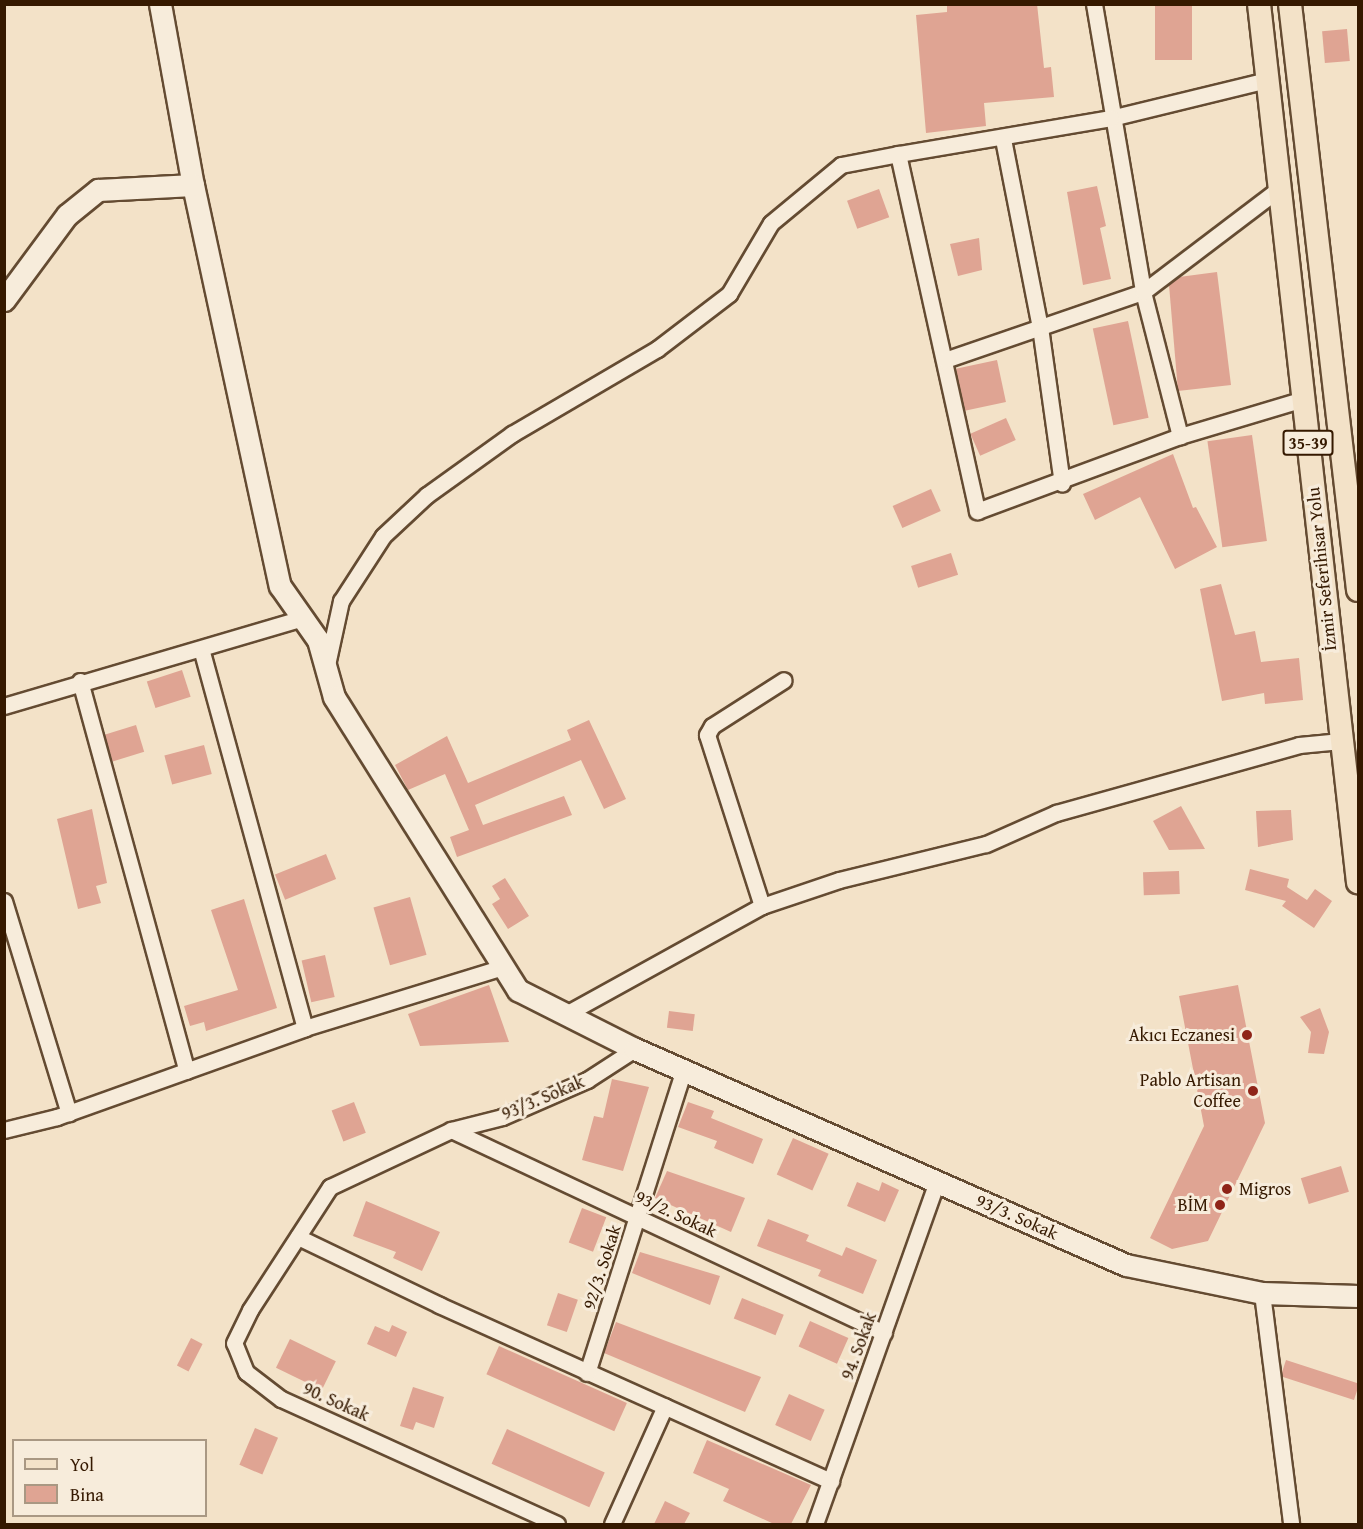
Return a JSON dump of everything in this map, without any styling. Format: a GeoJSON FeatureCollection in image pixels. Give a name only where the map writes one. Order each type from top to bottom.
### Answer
{"type":"FeatureCollection","features":[{"type":"Feature","properties":{"kind":"main road","name":"İzmir Seferihisar Yolu"},"geometry":{"type":"LineString","coordinates":[[1259,4],[1341,741],[1359,882]]}},
{"type":"Feature","properties":{"kind":"main road","name":"İzmir Seferihisar Yolu"},"geometry":{"type":"LineString","coordinates":[[1290,4],[1359,590]]}},
{"type":"Feature","properties":{"kind":"street"},"geometry":{"type":"LineString","coordinates":[[160,4],[193,185],[280,586],[318,640],[334,697],[518,990],[635,1049]]}},
{"type":"Feature","properties":{"kind":"street"},"geometry":{"type":"LineString","coordinates":[[1094,4],[1110,118],[1143,292],[1180,435]]}},
{"type":"Feature","properties":{"kind":"street"},"geometry":{"type":"LineString","coordinates":[[326,669],[341,601],[383,536],[427,495],[512,434],[657,349],[729,294],[771,223],[841,165],[898,154],[1004,139],[1110,118],[1267,80]]}},
{"type":"Feature","properties":{"kind":"street"},"geometry":{"type":"LineString","coordinates":[[1004,139],[1040,327],[1062,483]]}},
{"type":"Feature","properties":{"kind":"street"},"geometry":{"type":"LineString","coordinates":[[898,154],[945,360],[976,511],[1062,483],[1180,435],[1303,399]]}},
{"type":"Feature","properties":{"kind":"street"},"geometry":{"type":"LineString","coordinates":[[4,300],[67,215],[98,190],[193,185]]}},
{"type":"Feature","properties":{"kind":"street"},"geometry":{"type":"LineString","coordinates":[[945,360],[1143,292],[1280,188]]}},
{"type":"Feature","properties":{"kind":"street"},"geometry":{"type":"LineString","coordinates":[[4,706],[80,681],[202,652],[303,618]]}},
{"type":"Feature","properties":{"kind":"street"},"geometry":{"type":"LineString","coordinates":[[202,652],[305,1028]]}},
{"type":"Feature","properties":{"kind":"street"},"geometry":{"type":"LineString","coordinates":[[762,906],[707,735],[712,726],[784,680]]}},
{"type":"Feature","properties":{"kind":"street"},"geometry":{"type":"LineString","coordinates":[[80,681],[187,1071]]}},
{"type":"Feature","properties":{"kind":"street"},"geometry":{"type":"LineString","coordinates":[[566,1014],[762,906],[839,880],[986,844],[1056,813],[1299,746],[1341,741]]}},
{"type":"Feature","properties":{"kind":"street"},"geometry":{"type":"LineString","coordinates":[[4,901],[69,1113]]}},
{"type":"Feature","properties":{"kind":"street"},"geometry":{"type":"LineString","coordinates":[[4,1130],[69,1113],[305,1028],[503,967]]}},
{"type":"Feature","properties":{"kind":"street","name":"93/3. Sokak"},"geometry":{"type":"LineString","coordinates":[[298,1237],[330,1187],[451,1130],[513,1112],[587,1080],[635,1049],[1126,1265],[1262,1293],[1359,1296]]}},
{"type":"Feature","properties":{"kind":"street","name":"92/3. Sokak"},"geometry":{"type":"LineString","coordinates":[[587,1373],[684,1069]]}},
{"type":"Feature","properties":{"kind":"street","name":"93/2. Sokak"},"geometry":{"type":"LineString","coordinates":[[451,1130],[884,1333]]}},
{"type":"Feature","properties":{"kind":"street","name":"94. Sokak"},"geometry":{"type":"LineString","coordinates":[[815,1524],[937,1181]]}},
{"type":"Feature","properties":{"kind":"street"},"geometry":{"type":"LineString","coordinates":[[298,1237],[587,1373],[831,1481]]}},
{"type":"Feature","properties":{"kind":"street","name":"90. Sokak"},"geometry":{"type":"LineString","coordinates":[[298,1237],[234,1343],[246,1372],[281,1399],[557,1524]]}},
{"type":"Feature","properties":{"kind":"street"},"geometry":{"type":"LineString","coordinates":[[1262,1293],[1291,1524]]}},
{"type":"Feature","properties":{"kind":"street"},"geometry":{"type":"LineString","coordinates":[[612,1524],[665,1406]]}},
{"type":"Feature","properties":{"kind":"building"},"geometry":{"type":"Polygon","coordinates":[[[947,4],[1037,4],[1044,68],[1051,67],[1054,97],[984,103],[986,126],[926,133],[916,15],[947,12],[947,4]]]}},
{"type":"Feature","properties":{"kind":"building"},"geometry":{"type":"Polygon","coordinates":[[[1155,4],[1192,4],[1192,60],[1155,60],[1155,4]]]}},
{"type":"Feature","properties":{"kind":"building"},"geometry":{"type":"Polygon","coordinates":[[[1347,29],[1350,61],[1325,63],[1322,31],[1347,29]]]}},
{"type":"Feature","properties":{"kind":"building"},"geometry":{"type":"Polygon","coordinates":[[[1097,186],[1106,226],[1100,228],[1111,279],[1083,285],[1067,192],[1097,186]]]}},
{"type":"Feature","properties":{"kind":"building"},"geometry":{"type":"Polygon","coordinates":[[[879,189],[889,217],[857,229],[847,201],[879,189]]]}},
{"type":"Feature","properties":{"kind":"building"},"geometry":{"type":"Polygon","coordinates":[[[979,238],[982,270],[958,276],[950,244],[979,238]]]}},
{"type":"Feature","properties":{"kind":"building"},"geometry":{"type":"Polygon","coordinates":[[[1217,272],[1231,385],[1178,391],[1169,285],[1179,277],[1217,272]]]}},
{"type":"Feature","properties":{"kind":"building"},"geometry":{"type":"Polygon","coordinates":[[[1128,321],[1149,418],[1113,425],[1093,328],[1128,321]]]}},
{"type":"Feature","properties":{"kind":"building"},"geometry":{"type":"Polygon","coordinates":[[[997,360],[1006,402],[965,411],[956,369],[997,360]]]}},
{"type":"Feature","properties":{"kind":"building"},"geometry":{"type":"Polygon","coordinates":[[[1006,418],[1016,440],[980,456],[970,434],[1006,418]]]}},
{"type":"Feature","properties":{"kind":"building"},"geometry":{"type":"Polygon","coordinates":[[[1252,435],[1267,541],[1222,547],[1207,441],[1252,435]]]}},
{"type":"Feature","properties":{"kind":"building"},"geometry":{"type":"Polygon","coordinates":[[[1173,454],[1193,508],[1196,507],[1217,547],[1175,569],[1140,497],[1095,520],[1083,494],[1173,454]]]}},
{"type":"Feature","properties":{"kind":"building"},"geometry":{"type":"Polygon","coordinates":[[[931,489],[941,511],[902,528],[893,506],[931,489]]]}},
{"type":"Feature","properties":{"kind":"building"},"geometry":{"type":"Polygon","coordinates":[[[951,553],[958,575],[918,588],[911,566],[951,553]]]}},
{"type":"Feature","properties":{"kind":"building"},"geometry":{"type":"Polygon","coordinates":[[[1221,584],[1235,635],[1255,631],[1261,662],[1299,658],[1303,700],[1265,704],[1264,693],[1222,701],[1200,589],[1221,584]]]}},
{"type":"Feature","properties":{"kind":"building"},"geometry":{"type":"Polygon","coordinates":[[[182,670],[191,697],[155,708],[147,681],[182,670]]]}},
{"type":"Feature","properties":{"kind":"building"},"geometry":{"type":"Polygon","coordinates":[[[589,720],[626,799],[604,809],[581,760],[475,805],[483,825],[564,796],[572,815],[457,857],[450,837],[469,830],[445,774],[408,790],[395,765],[447,736],[468,783],[571,740],[567,730],[589,720]]]}},
{"type":"Feature","properties":{"kind":"building"},"geometry":{"type":"Polygon","coordinates":[[[136,725],[144,752],[113,761],[104,735],[136,725]]]}},
{"type":"Feature","properties":{"kind":"building"},"geometry":{"type":"Polygon","coordinates":[[[204,745],[212,774],[172,785],[164,756],[204,745]]]}},
{"type":"Feature","properties":{"kind":"building"},"geometry":{"type":"Polygon","coordinates":[[[1181,806],[1205,849],[1169,850],[1153,821],[1181,806]]]}},
{"type":"Feature","properties":{"kind":"building"},"geometry":{"type":"Polygon","coordinates":[[[92,809],[107,883],[96,886],[101,903],[78,909],[57,819],[92,809]]]}},
{"type":"Feature","properties":{"kind":"building"},"geometry":{"type":"Polygon","coordinates":[[[1291,810],[1293,840],[1258,847],[1256,811],[1291,810]]]}},
{"type":"Feature","properties":{"kind":"building"},"geometry":{"type":"Polygon","coordinates":[[[326,854],[336,879],[285,900],[275,875],[326,854]]]}},
{"type":"Feature","properties":{"kind":"building"},"geometry":{"type":"Polygon","coordinates":[[[1250,869],[1289,879],[1287,887],[1307,900],[1315,889],[1332,901],[1314,928],[1282,906],[1286,901],[1245,890],[1250,869]]]}},
{"type":"Feature","properties":{"kind":"building"},"geometry":{"type":"Polygon","coordinates":[[[1179,871],[1180,894],[1144,895],[1143,872],[1179,871]]]}},
{"type":"Feature","properties":{"kind":"building"},"geometry":{"type":"Polygon","coordinates":[[[505,878],[529,916],[508,929],[492,904],[500,899],[492,886],[505,878]]]}},
{"type":"Feature","properties":{"kind":"building"},"geometry":{"type":"Polygon","coordinates":[[[410,897],[427,955],[390,965],[373,907],[410,897]]]}},
{"type":"Feature","properties":{"kind":"building"},"geometry":{"type":"Polygon","coordinates":[[[244,899],[277,1008],[206,1031],[204,1022],[190,1026],[184,1006],[238,990],[211,910],[244,899]]]}},
{"type":"Feature","properties":{"kind":"building"},"geometry":{"type":"Polygon","coordinates":[[[325,955],[335,997],[311,1002],[302,960],[325,955]]]}},
{"type":"Feature","properties":{"kind":"building"},"geometry":{"type":"Polygon","coordinates":[[[489,985],[509,1042],[420,1046],[408,1014],[489,985]]]}},
{"type":"Feature","properties":{"kind":"building"},"geometry":{"type":"Polygon","coordinates":[[[1238,985],[1265,1123],[1208,1241],[1172,1249],[1150,1238],[1204,1126],[1179,996],[1238,985]]]}},
{"type":"Feature","properties":{"kind":"building"},"geometry":{"type":"Polygon","coordinates":[[[1320,1008],[1329,1032],[1324,1054],[1308,1053],[1311,1032],[1300,1017],[1320,1008]]]}},
{"type":"Feature","properties":{"kind":"building"},"geometry":{"type":"Polygon","coordinates":[[[669,1011],[695,1014],[693,1031],[667,1028],[669,1011]]]}},
{"type":"Feature","properties":{"kind":"building"},"geometry":{"type":"Polygon","coordinates":[[[612,1079],[649,1087],[623,1171],[582,1160],[594,1116],[603,1118],[612,1079]]]}},
{"type":"Feature","properties":{"kind":"building"},"geometry":{"type":"Polygon","coordinates":[[[354,1102],[366,1133],[343,1141],[332,1111],[354,1102]]]}},
{"type":"Feature","properties":{"kind":"building"},"geometry":{"type":"Polygon","coordinates":[[[688,1102],[714,1111],[711,1118],[763,1139],[753,1164],[714,1148],[717,1141],[678,1127],[688,1102]]]}},
{"type":"Feature","properties":{"kind":"building"},"geometry":{"type":"Polygon","coordinates":[[[793,1138],[829,1154],[812,1190],[777,1175],[793,1138]]]}},
{"type":"Feature","properties":{"kind":"building"},"geometry":{"type":"Polygon","coordinates":[[[1341,1166],[1349,1192],[1309,1204],[1301,1178],[1341,1166]]]}},
{"type":"Feature","properties":{"kind":"building"},"geometry":{"type":"Polygon","coordinates":[[[667,1171],[745,1198],[731,1232],[655,1198],[667,1171]]]}},
{"type":"Feature","properties":{"kind":"building"},"geometry":{"type":"Polygon","coordinates":[[[857,1182],[879,1191],[882,1182],[899,1190],[885,1222],[847,1206],[857,1182]]]}},
{"type":"Feature","properties":{"kind":"building"},"geometry":{"type":"Polygon","coordinates":[[[366,1201],[440,1232],[422,1271],[393,1258],[396,1252],[353,1236],[366,1201]]]}},
{"type":"Feature","properties":{"kind":"building"},"geometry":{"type":"Polygon","coordinates":[[[582,1208],[606,1217],[593,1252],[569,1243],[582,1208]]]}},
{"type":"Feature","properties":{"kind":"building"},"geometry":{"type":"Polygon","coordinates":[[[768,1219],[809,1235],[806,1241],[842,1256],[846,1247],[877,1260],[863,1294],[818,1276],[821,1270],[757,1246],[768,1219]]]}},
{"type":"Feature","properties":{"kind":"building"},"geometry":{"type":"Polygon","coordinates":[[[640,1252],[720,1276],[710,1305],[632,1273],[640,1252]]]}},
{"type":"Feature","properties":{"kind":"building"},"geometry":{"type":"Polygon","coordinates":[[[558,1293],[578,1300],[567,1332],[547,1325],[558,1293]]]}},
{"type":"Feature","properties":{"kind":"building"},"geometry":{"type":"Polygon","coordinates":[[[742,1298],[784,1315],[775,1335],[734,1318],[742,1298]]]}},
{"type":"Feature","properties":{"kind":"building"},"geometry":{"type":"Polygon","coordinates":[[[810,1321],[848,1338],[837,1364],[799,1347],[810,1321]]]}},
{"type":"Feature","properties":{"kind":"building"},"geometry":{"type":"Polygon","coordinates":[[[616,1322],[761,1377],[745,1412],[604,1353],[616,1322]]]}},
{"type":"Feature","properties":{"kind":"building"},"geometry":{"type":"Polygon","coordinates":[[[392,1325],[407,1332],[396,1357],[367,1344],[375,1326],[389,1332],[392,1325]]]}},
{"type":"Feature","properties":{"kind":"building"},"geometry":{"type":"Polygon","coordinates":[[[191,1338],[203,1344],[189,1372],[177,1366],[191,1338]]]}},
{"type":"Feature","properties":{"kind":"building"},"geometry":{"type":"Polygon","coordinates":[[[290,1339],[336,1361],[322,1390],[276,1368],[290,1339]]]}},
{"type":"Feature","properties":{"kind":"building"},"geometry":{"type":"Polygon","coordinates":[[[499,1346],[627,1403],[614,1431],[486,1374],[499,1346]]]}},
{"type":"Feature","properties":{"kind":"building"},"geometry":{"type":"Polygon","coordinates":[[[1286,1360],[1358,1383],[1354,1400],[1281,1376],[1286,1360]]]}},
{"type":"Feature","properties":{"kind":"building"},"geometry":{"type":"Polygon","coordinates":[[[413,1387],[444,1397],[434,1428],[416,1422],[413,1430],[400,1426],[413,1387]]]}},
{"type":"Feature","properties":{"kind":"building"},"geometry":{"type":"Polygon","coordinates":[[[789,1394],[825,1410],[811,1441],[775,1425],[789,1394]]]}},
{"type":"Feature","properties":{"kind":"building"},"geometry":{"type":"Polygon","coordinates":[[[255,1428],[278,1438],[262,1475],[239,1465],[255,1428]]]}},
{"type":"Feature","properties":{"kind":"building"},"geometry":{"type":"Polygon","coordinates":[[[507,1429],[605,1473],[589,1507],[492,1464],[507,1429]]]}},
{"type":"Feature","properties":{"kind":"building"},"geometry":{"type":"Polygon","coordinates":[[[707,1440],[811,1485],[791,1524],[774,1524],[723,1501],[729,1489],[693,1473],[707,1440]]]}},
{"type":"Feature","properties":{"kind":"building"},"geometry":{"type":"Polygon","coordinates":[[[665,1501],[690,1513],[684,1524],[654,1524],[665,1501]]]}},
{"type":"Feature","properties":{"kind":"place","name":"Akıcı Eczanesi"},"geometry":{"type":"Point","coordinates":[1247,1035]}},
{"type":"Feature","properties":{"kind":"place","name":"Pablo Artisan Coffee"},"geometry":{"type":"Point","coordinates":[1253,1091]}},
{"type":"Feature","properties":{"kind":"place","name":"Migros"},"geometry":{"type":"Point","coordinates":[1227,1189]}},
{"type":"Feature","properties":{"kind":"place","name":"BİM"},"geometry":{"type":"Point","coordinates":[1220,1205]}}]}
